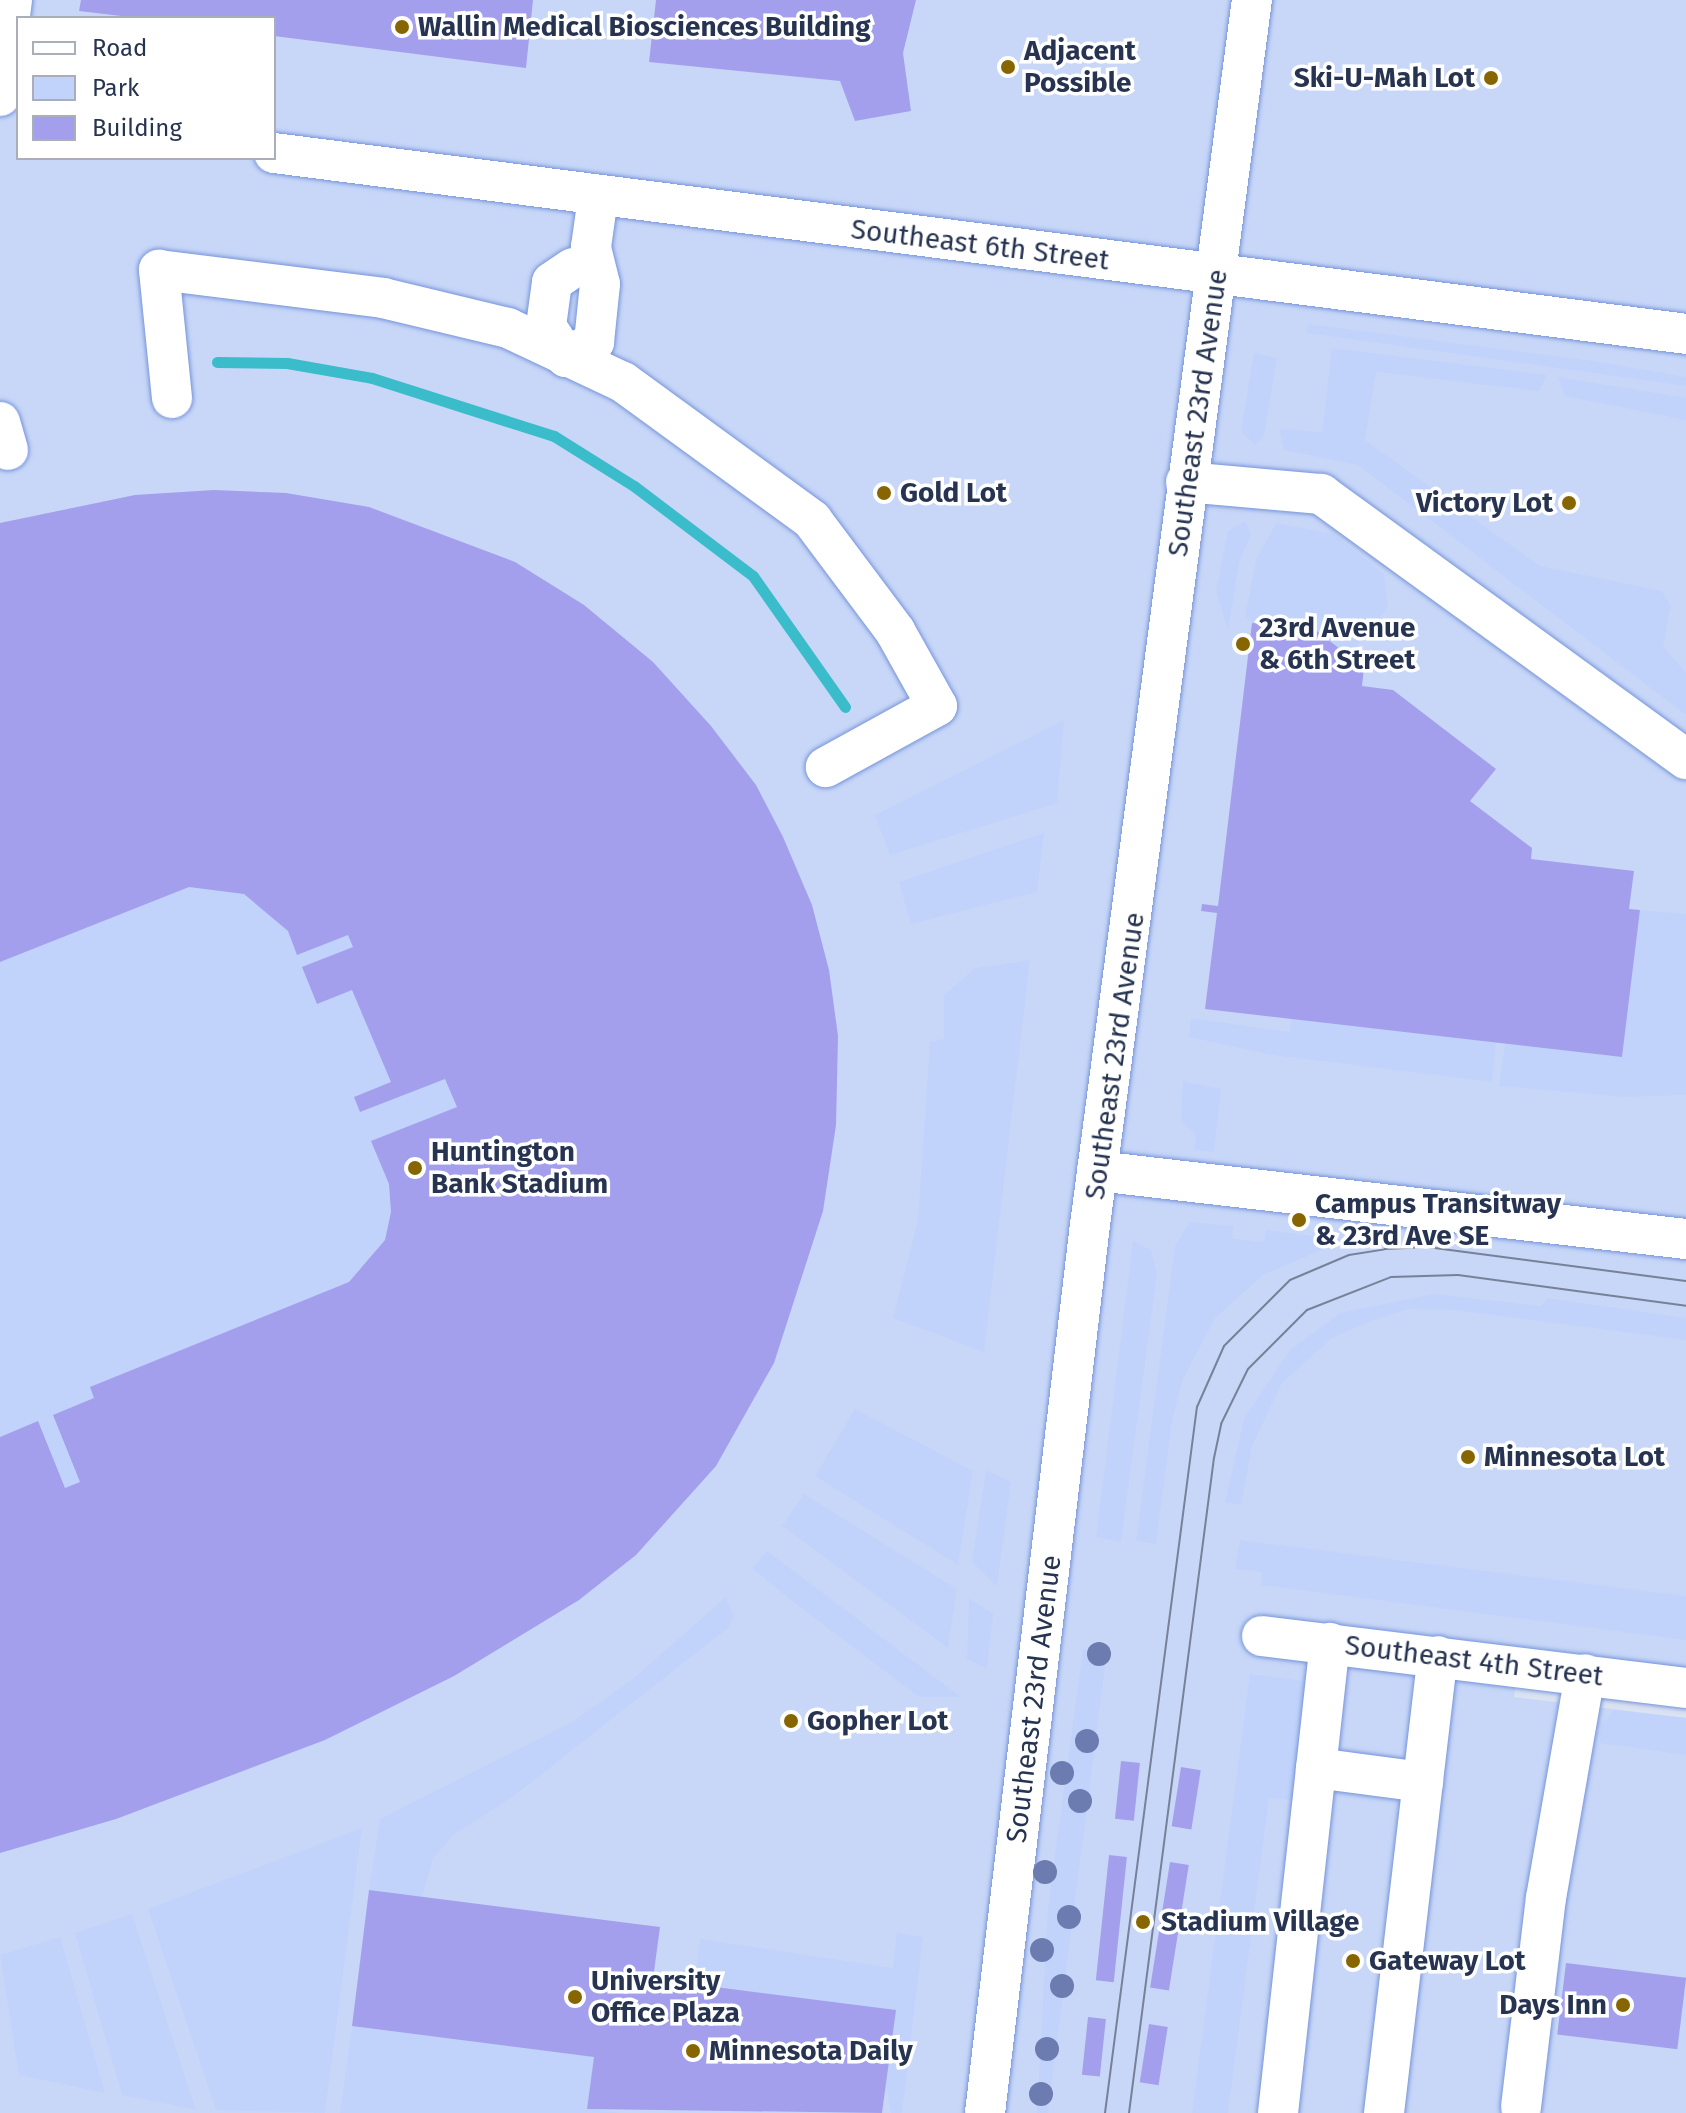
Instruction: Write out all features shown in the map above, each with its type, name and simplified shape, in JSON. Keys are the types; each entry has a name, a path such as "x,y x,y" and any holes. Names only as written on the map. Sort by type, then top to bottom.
{"street":[{"path":"0,96 12,0"},
{"name":"Southeast 23rd Avenue","path":"985,2113 1097,1171 1136,911 1186,482 1217,275 1252,0"},
{"name":"Southeast 6th Street","path":"276,153 598,197 1686,334"},
{"path":"566,357 594,342 600,284 582,258 598,197"},
{"path":"172,398 159,270 383,298 508,328 623,382 812,520 895,631 937,706 826,767"},
{"path":"1186,482 1332,501 1686,759"},
{"path":"1097,1171 1686,1239"},
{"name":"Southeast 4th Street","path":"1262,1636 1686,1688"},
{"path":"1278,2113 1330,1643"},
{"path":"1384,2113 1438,1656"},
{"path":"1521,2107 1546,1898 1585,1674"},
{"path":"1316,1768 1423,1782"}],"shaded area":[{"path":"0,0 1686,0 1686,1688 1518,1667 1514,1697 1686,1718 1686,2113 0,2113"}],"green space":[{"path":"1308,324 1593,361 1686,377 1686,386 1307,333"},
{"path":"1332,348 1547,375 1539,391 1376,372 1365,440 1540,566 1662,591 1671,606 1663,646 1686,673 1686,715 1358,465 1284,450 1279,429 1322,432"},
{"path":"1254,353 1277,358 1264,436 1255,445 1241,431"},
{"path":"1558,377 1686,398 1686,420 1565,396"},
{"name":"Huntington Bank Stadium","path":"214,490 286,493 369,507 515,562 584,605 653,662 711,726 756,785 783,837 812,905 829,970 838,1036 836,1125 823,1211 774,1363 716,1466 636,1555 579,1600 454,1676 325,1740 116,1819 0,1853 0,523 135,495"},
{"path":"1245,521 1251,534 1239,563 1228,631 1216,591 1228,531"},
{"path":"1276,523 1333,534 1384,574 1388,607 1349,657 1317,631 1252,623 1245,617 1256,560"},
{"path":"1064,720 1057,803 890,855 875,815"},
{"path":"1044,833 1037,892 911,924 899,882"},
{"path":"1640,910 1686,914 1686,1095 1625,1097 1499,1086 1505,1044 1622,1057"},
{"path":"1030,960 984,1352 893,1318 918,1220 930,1042 944,1039 944,995 975,968"},
{"path":"1191,1018 1290,1032 1291,1019 1496,1042 1492,1082 1272,1055 1189,1037"},
{"path":"1183,1081 1221,1089 1214,1152 1194,1150 1196,1135 1181,1121"},
{"path":"1190,1222 1234,1226 1232,1238 1264,1242 1266,1230 1345,1240 1263,1275 1215,1318 1183,1379 1172,1421 1156,1544 1136,1541 1175,1246"},
{"path":"1133,1241 1151,1250 1157,1274 1121,1542 1096,1537"},
{"path":"1434,1294 1541,1306 1547,1298 1686,1318 1686,1340 1454,1310 1408,1309 1371,1321 1332,1338 1282,1383 1252,1446 1241,1505 1225,1502 1244,1419 1289,1351 1340,1313"},
{"path":"855,1409 973,1471 958,1565 815,1476"},
{"path":"986,1470 1011,1482 997,1586 972,1562"},
{"path":"804,1494 957,1589 948,1648 782,1526"},
{"path":"1240,1540 1686,1596 1686,1640 1261,1585 1262,1572 1235,1569"},
{"path":"767,1551 961,1697 919,1697 752,1568"},
{"path":"726,1597 734,1616 728,1628 511,1798 453,1835 433,1859 422,1897 369,1890 380,1819 572,1722 634,1678"},
{"path":"969,1598 993,1614 987,1669 967,1659"},
{"path":"1083,1649 1107,1651 1048,2113 1037,2113 1048,1907"},
{"path":"1250,1674 1304,1681 1315,1689 1299,1801 1269,1798 1228,2113 1192,2113"},
{"path":"1614,1710 1686,1718 1686,1755 1600,1743 1601,1725"},
{"path":"362,1828 325,2113 216,2110 148,1909"},
{"path":"132,1914 196,2110 122,2095 75,1933"},
{"path":"897,1933 923,1937 902,2113 891,2113 886,2084 895,2010 694,1985 700,1939 893,1968"},
{"path":"60,1937 105,2093 19,2075 0,1955"},
{"path":"352,2026 594,2057 587,2108 621,2113 340,2113"}],"building":[{"name":"Wallin Medical Biosciences Building","path":"81,0 533,0 526,68 276,36 276,16 121,16 79,11"},
{"path":"656,0 916,0 903,53 911,111 855,121 840,81 649,62"},
{"name":"Huntington Bank Stadium","path":"214,490 286,493 369,507 515,562 584,605 653,662 711,726 756,785 783,837 812,905 829,970 838,1036 836,1125 823,1211 774,1363 716,1466 636,1555 579,1600 454,1676 325,1740 116,1819 0,1853 0,1437 38,1421 65,1488 80,1482 53,1415 94,1398 90,1387 349,1282 385,1240 391,1212 389,1184 371,1141 457,1107 445,1079 360,1112 354,1097 391,1082 352,990 317,1004 302,967 353,947 348,935 297,955 288,931 244,894 189,887 0,962 0,523 135,495"},
{"path":"1252,623 1317,631 1364,668 1362,686 1393,690 1496,769 1470,801 1532,848 1531,859 1634,871 1629,909 1640,910 1622,1057 1205,1009 1217,913 1201,911 1202,904 1218,906"},
{"path":"1121,1761 1140,1763 1134,1821 1115,1819"},
{"path":"1181,1767 1201,1770 1191,1829 1172,1826"},
{"path":"1109,1855 1127,1857 1114,1982 1096,1980"},
{"path":"1170,1862 1189,1865 1169,1990 1150,1987"},
{"name":"University Office Plaza","path":"369,1890 660,1927 653,1979 896,2010 882,2113 587,2109 594,2057 352,2026"},
{"name":"Days Inn","path":"1566,1963 1686,1978 1677,2049 1557,2034"},
{"path":"1088,2017 1106,2019 1100,2077 1082,2075"},
{"path":"1149,2024 1168,2027 1159,2085 1140,2082"}],"waterway":[{"path":"217,362 287,363 372,378 554,436 634,486 753,576 845,707"}],"tram line":[{"path":"1105,2113 1197,1407 1224,1346 1290,1280 1349,1255 1385,1249 1427,1247 1686,1281"},
{"path":"1129,2113 1214,1458 1221,1424 1248,1369 1307,1310 1391,1277 1458,1275 1686,1306"}],"place":[{"name":"Wallin Medical Biosciences Building","path":"402,27"},
{"name":"Adjacent Possible","path":"1008,67"},
{"name":"Ski-U-Mah Lot","path":"1491,78"},
{"name":"Gold Lot","path":"884,493"},
{"name":"Victory Lot","path":"1569,503"},
{"name":"23rd Avenue & 6th Street","path":"1243,644"},
{"name":"Huntington Bank Stadium","path":"415,1168"},
{"name":"Campus Transitway & 23rd Ave SE","path":"1299,1220"},
{"name":"Minnesota Lot","path":"1468,1457"},
{"name":"Gopher Lot","path":"791,1721"},
{"name":"Stadium Village","path":"1143,1922"},
{"name":"Gateway Lot","path":"1353,1961"},
{"name":"University Office Plaza","path":"575,1997"},
{"name":"Days Inn","path":"1623,2005"},
{"name":"Minnesota Daily","path":"693,2051"}]}
